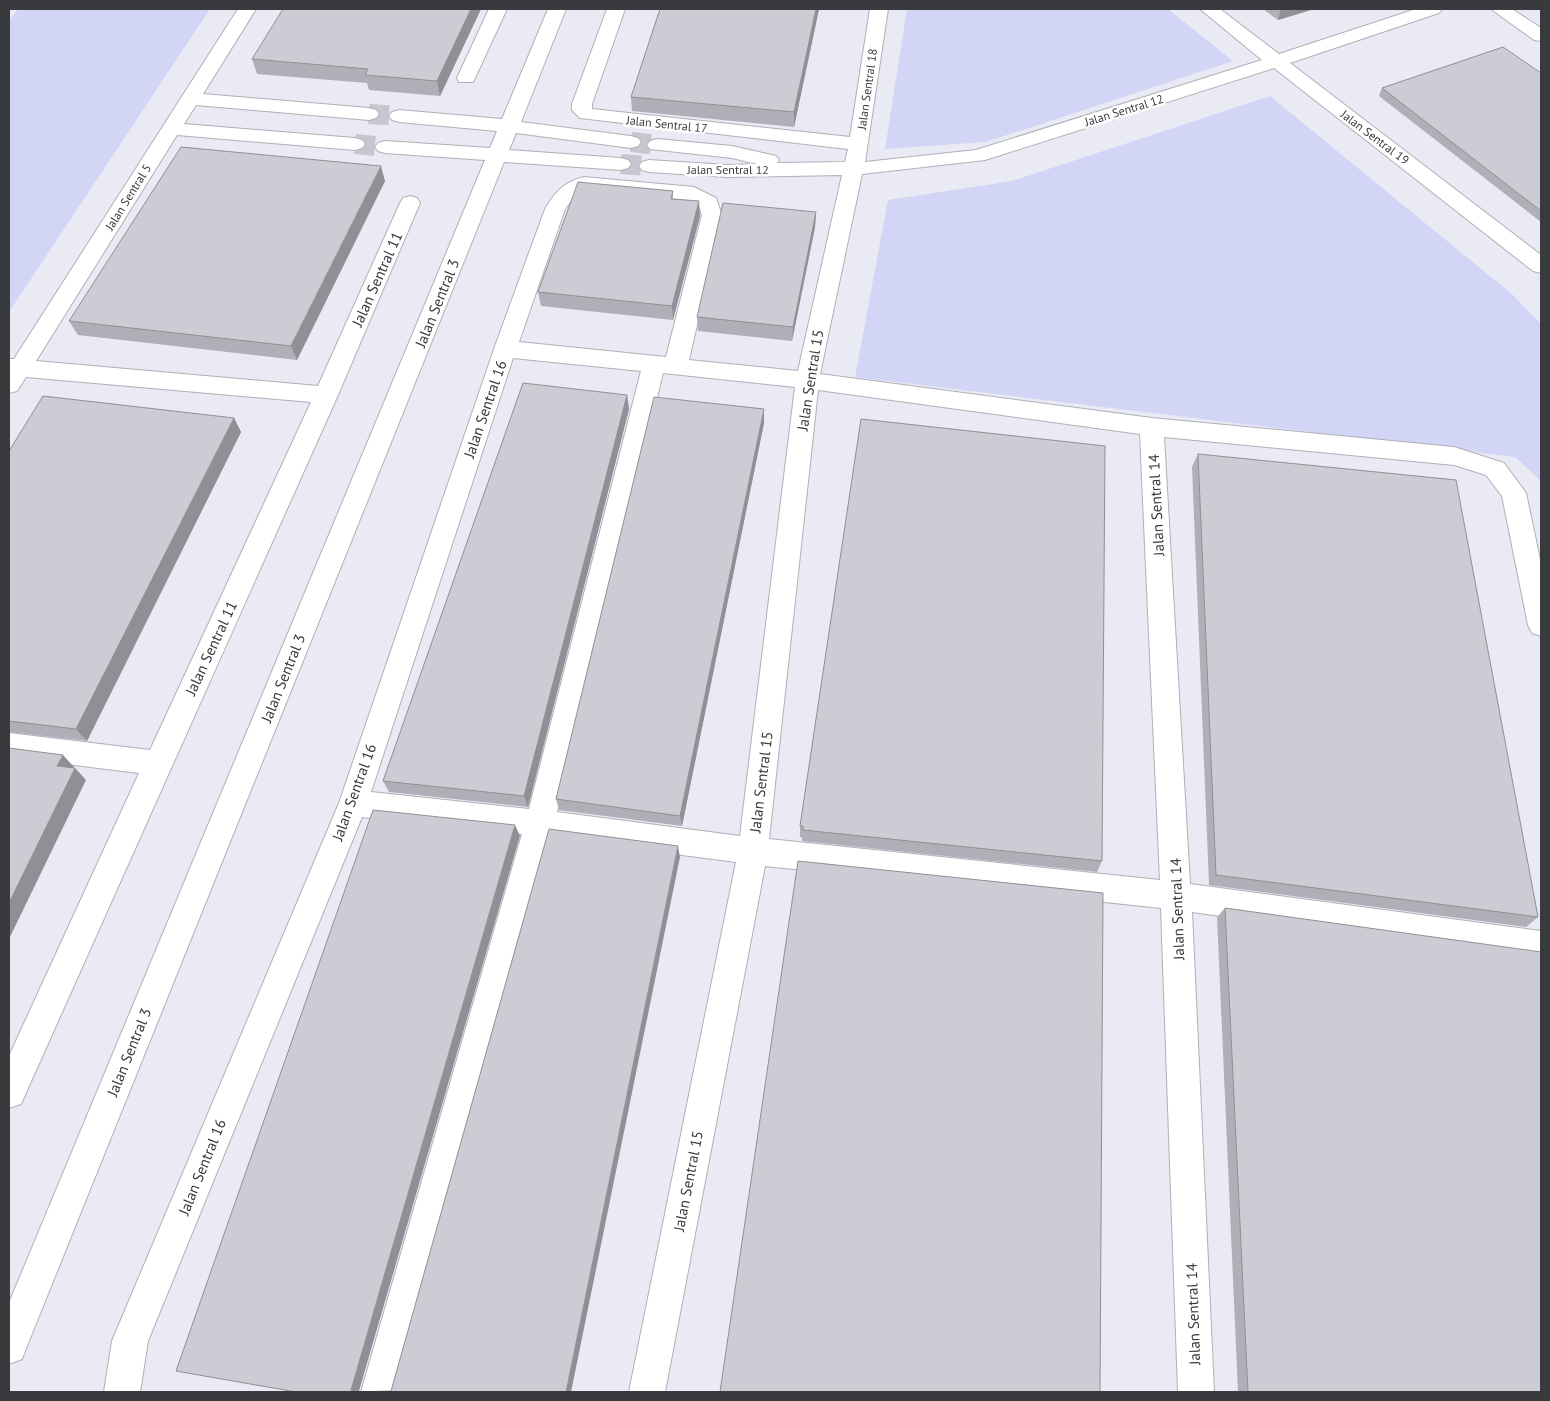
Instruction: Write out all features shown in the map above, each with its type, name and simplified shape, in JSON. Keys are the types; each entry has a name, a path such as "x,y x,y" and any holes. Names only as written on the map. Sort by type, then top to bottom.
{"street":[{"name":"Jalan Sentral 5","path":"13,373 247,9"},
{"path":"466,78 498,9"},
{"name":"Jalan Sentral 3","path":"9,1346 557,9"},
{"name":"Jalan Sentral 17","path":"616,9 582,104 582,110 587,114 856,157"},
{"name":"Jalan Sentral 18","path":"856,157 879,9"},
{"name":"Jalan Sentral 19","path":"1209,9 1538,258"},
{"name":"Jalan Sentral 12","path":"650,166 727,171 807,168 856,157 978,156 1277,62 1433,9"},
{"path":"1500,9 1541,36"},
{"path":"190,99 369,114"},
{"path":"399,116 509,126 631,142"},
{"path":"171,129 355,144"},
{"name":"Jalan Sentral 12","path":"657,145 732,152 807,168"},
{"path":"385,147 621,164"},
{"name":"Jalan Sentral 15","path":"647,1392 753,852 807,380 856,157"},
{"name":"Jalan Sentral 16","path":"122,1392 130,1341 353,803 505,349 554,209 563,194 572,187 584,183 686,193 694,194 709,203 712,214 665,364"},
{"name":"Jalan Sentral 11","path":"9,1092 326,395 410,203"},
{"path":"505,349 807,380 1152,427 1454,456 1495,469 1514,493 1541,625"},
{"path":"379,1392 540,824 665,364"},
{"path":"13,373 326,395"},
{"name":"Jalan Sentral 14","path":"1152,427 1176,896 1196,1392"},
{"path":"9,746 158,763"},
{"path":"353,803 540,824 753,852 1176,896 1541,946"}],"shaded area":[{"path":"18,9 210,9 9,312 9,21"},
{"path":"907,9 1168,9 1233,61 986,142 885,149"},
{"path":"1270,96 1513,295 1541,324 1541,481 1515,457 855,377 888,200 1012,181"}],"building":[{"path":"283,9 471,9 437,81 365,75 368,69 252,59"},
{"path":"660,9 816,9 794,112 631,97"},
{"path":"1503,47 1541,73 1541,211 1382,88"},
{"path":"181,147 381,166 291,346 69,321"},
{"path":"578,182 673,191 671,199 699,201 672,306 538,292"},
{"path":"723,203 816,212 793,327 697,317"},
{"path":"523,383 627,395 524,796 383,781"},
{"path":"43,396 234,418 76,729 9,721 9,451"},
{"path":"654,397 764,409 680,816 556,799"},
{"path":"861,419 1105,446 1102,861 803,830 803,826 800,826"},
{"path":"1198,454 1456,480 1538,917 1216,875"},
{"path":"9,748 63,755 57,766 75,768 9,903"},
{"path":"373,810 515,825 351,1390 352,1392 296,1392 176,1371"},
{"path":"549,829 678,846 566,1392 352,1392 391,1391"},
{"path":"798,861 1103,893 1100,1392 720,1392"},
{"path":"1225,908 1541,952 1541,1392 1248,1392"}],"tunnel":[{"path":"369,114 399,116"},
{"path":"631,142 657,145"},
{"path":"355,144 385,147"},
{"path":"621,164 649,166"}]}
